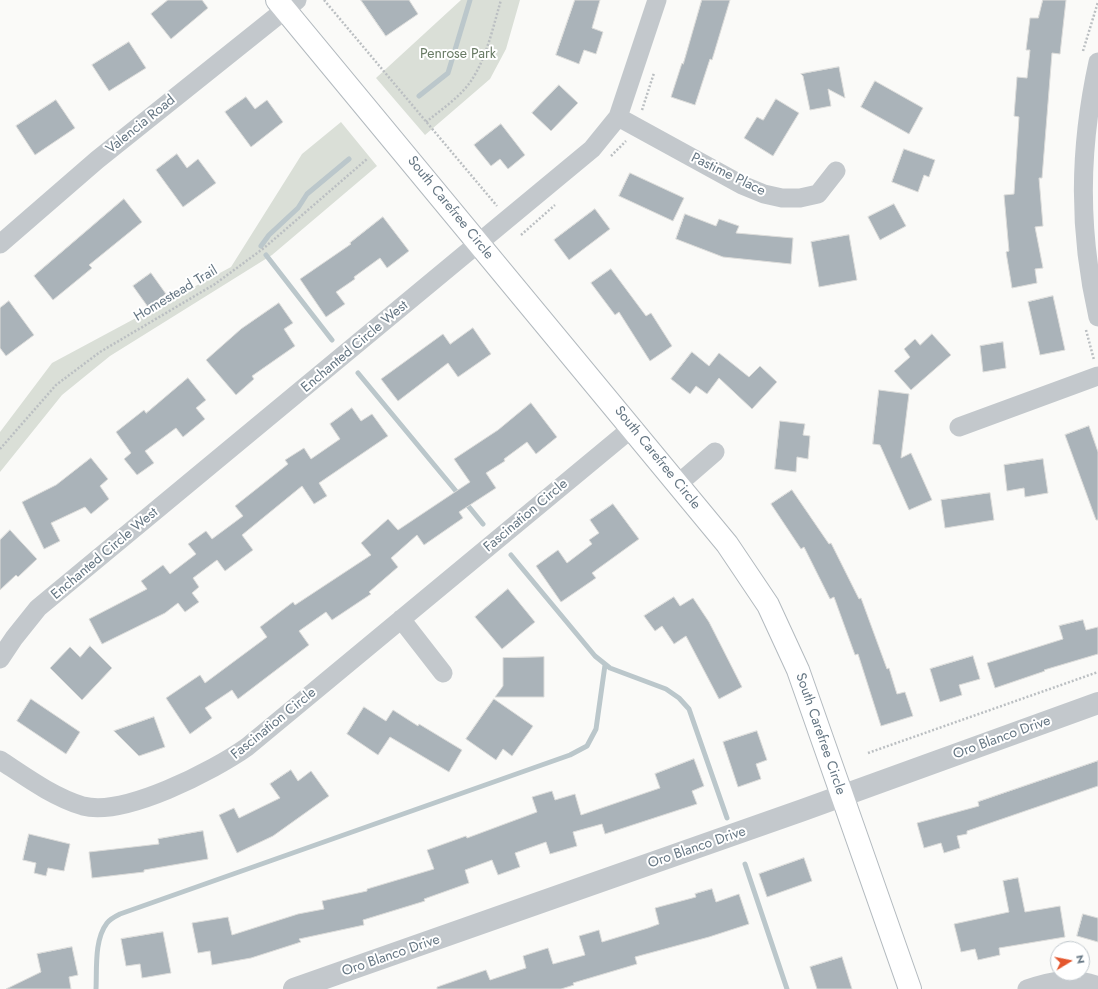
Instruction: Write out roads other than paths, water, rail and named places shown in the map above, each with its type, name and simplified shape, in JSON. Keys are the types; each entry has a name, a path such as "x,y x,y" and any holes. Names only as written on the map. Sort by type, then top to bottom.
{"main road":[{"name":"South Carefree Circle","path":"286,3 479,244 727,544 768,605 798,670 910,989"}],"street":[{"name":"Enchanted Circle West","path":"0,659 14,638 38,608 584,157 606,134 618,117 657,0"},
{"name":"Valencia Road","path":"0,244 97,160 286,3"},
{"path":"1098,62 1086,129 1083,166 1086,259 1098,317"},
{"name":"Pastime Place","path":"618,117 742,185 764,194 782,198 800,198 818,194 836,171"},
{"path":"959,427 1098,376"},
{"name":"Fascination Circle","path":"0,760 43,788 64,799 84,806 107,807 131,803 187,781 228,761 247,747 632,428"},
{"path":"678,484 715,452"},
{"path":"401,620 443,673"},
{"name":"Oro Blanco Drive","path":"294,989 842,796 1098,703"},
{"path":"1027,989 1046,983 1065,980 1086,981 1098,986"}],"waterway":[{"path":"419,96 448,73 470,0"},
{"path":"261,246 269,235 298,208 307,194 349,159"},
{"path":"266,255 332,340"},
{"path":"358,373 460,496"},
{"path":"465,502 483,524"},
{"path":"511,555 595,656 610,668 666,689 679,698 689,709 727,818"},
{"path":"96,989 97,955 100,938 107,923 120,914 570,755 587,746 596,729 605,665"},
{"path":"745,864 787,989"}],"park label":[{"name":"Penrose Park","path":"458,55"}]}
